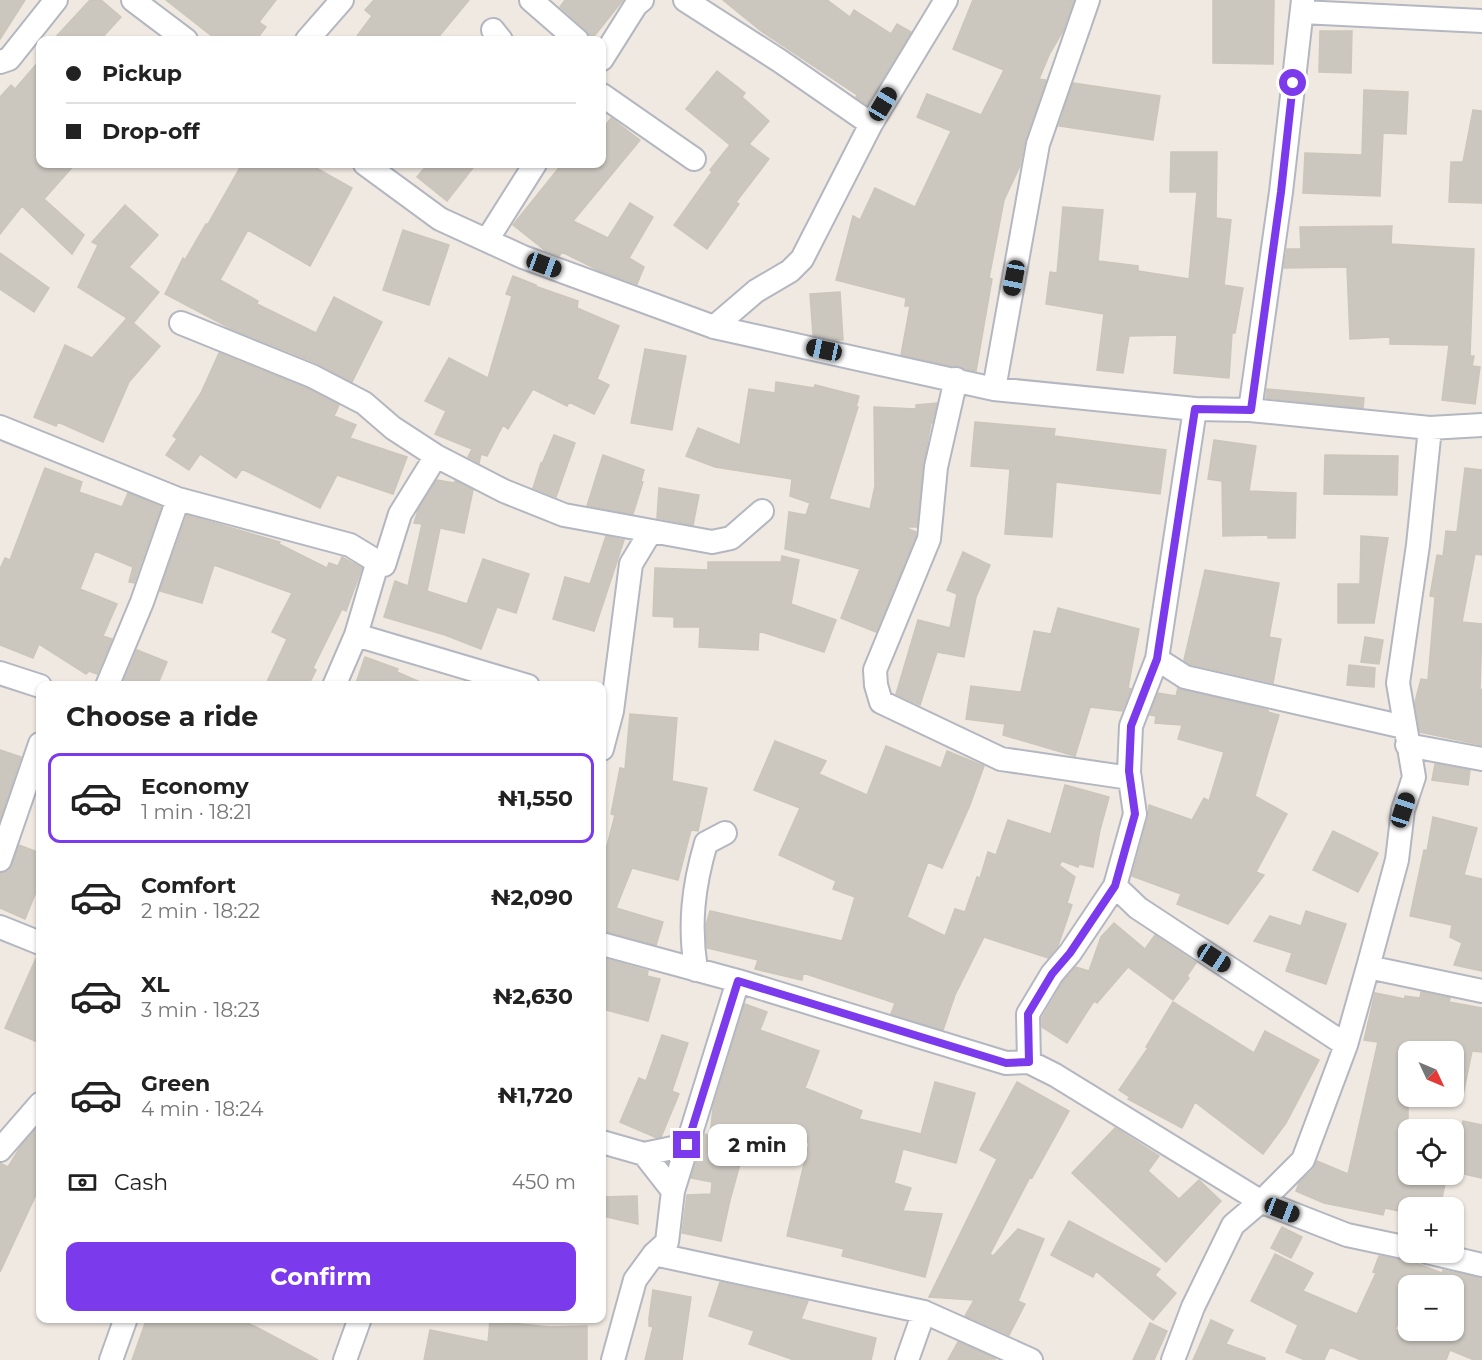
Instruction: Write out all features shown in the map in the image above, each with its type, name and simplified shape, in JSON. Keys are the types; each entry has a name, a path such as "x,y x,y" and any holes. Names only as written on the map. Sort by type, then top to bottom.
{"street":[{"path":"0,62 9,59 56,0"},
{"path":"134,0 181,36"},
{"path":"310,36 342,0"},
{"path":"531,0 535,6 573,36"},
{"path":"606,48 636,5 642,0"},
{"path":"685,0 780,61 871,124"},
{"path":"714,327 756,291 790,271 802,259 871,124 946,0"},
{"path":"994,388 1038,144 1088,0"},
{"path":"1251,410 1281,192 1303,6 1482,21"},
{"path":"606,99 694,159"},
{"path":"370,168 440,219 523,257 714,327 994,388 1195,409 1251,410 1430,428 1482,425"},
{"path":"487,240 532,168"},
{"path":"181,323 312,376 364,403 393,428 436,456 504,490 564,515 712,542 731,538 762,511"},
{"path":"956,379 936,467 929,539 875,670 881,702 1002,759 1130,778"},
{"path":"1029,1062 1028,1014 1052,974 1070,953 1115,886 1135,814 1130,778 1131,726 1157,659 1195,409"},
{"path":"0,427 178,499 350,545 377,564 384,565 400,514 436,456"},
{"path":"1173,1360 1193,1306 1233,1225 1303,1160 1346,1045 1368,967 1397,860 1403,810 1414,777 1398,683 1418,545 1430,428"},
{"path":"109,681 142,602 178,499"},
{"path":"607,709 631,564 651,531"},
{"path":"336,681 356,635 377,564"},
{"path":"356,635 511,681"},
{"path":"1157,659 1185,677 1406,736 1482,759"},
{"path":"0,673 36,685"},
{"path":"0,860 36,756"},
{"path":"696,970 692,941 696,877 706,843 725,833"},
{"path":"1115,886 1138,908 1346,1045"},
{"path":"0,927 36,942"},
{"path":"606,945 738,981 1006,1063 1029,1062 1055,1074 1260,1201 1347,1235 1398,1246"},
{"path":"1368,967 1482,991"},
{"path":"613,1360 635,1280 654,1254 667,1242 673,1191 738,981"},
{"path":"0,1150 36,1109"},
{"path":"606,1143 644,1154 687,1145"},
{"path":"644,1154 673,1191"},
{"path":"654,1254 924,1312 1031,1360"},
{"path":"1464,1261 1482,1265"},
{"path":"907,1360 924,1312"},
{"path":"111,1360 124,1323"},
{"path":"345,1360 358,1323"}],"building":[{"path":"0,0 25,0 0,39"},
{"path":"90,0 101,0 121,17 104,36 57,36"},
{"path":"166,0 276,0 259,22 266,27 259,36 212,36"},
{"path":"374,0 469,0 439,36 357,36 372,16 365,10"},
{"path":"565,0 623,0 594,36 589,36 586,30 560,7"},
{"path":"723,0 827,0 850,17 854,10 891,34 897,24 911,32 867,105 856,97 857,95 761,31"},
{"path":"973,0 1074,0 1063,31 1039,79 1046,80 1025,140 1020,166 1004,200 989,278 992,279 976,371 901,355 910,306 905,306 906,298 836,280 853,216 860,220 875,188 915,207 951,131 917,117 927,94 981,115 1004,70 953,49"},
{"path":"1213,0 1274,0 1273,64 1213,63"},
{"path":"1320,31 1352,31 1351,73 1319,72"},
{"path":"36,65 36,168 71,168 44,199 84,235 72,254 22,206 0,234 0,97 11,85 15,89"},
{"path":"717,71 745,93 742,97 769,121 749,144 769,159 736,202 739,204 707,249 674,225 712,172 710,170 730,145 686,109"},
{"path":"1073,83 1160,96 1153,140 1059,126"},
{"path":"1364,90 1408,92 1406,134 1383,133 1380,196 1303,193 1305,153 1362,155"},
{"path":"1473,110 1482,111 1482,203 1449,202 1451,162 1463,162"},
{"path":"611,118 640,140 573,221 608,238 630,203 653,217 629,258 644,267 637,284 600,271 562,252 559,256 546,251 513,225 559,168 606,168 606,125"},
{"path":"1171,152 1217,152 1216,218 1231,220 1224,285 1243,288 1235,333 1232,333 1229,378 1174,373 1177,335 1129,336 1123,373 1097,370 1104,314 1046,304 1050,272 1057,273 1063,207 1103,210 1098,261 1138,266 1138,271 1189,279 1197,192 1170,192"},
{"path":"240,168 316,168 352,188 310,266 248,230 220,280 258,301 257,304 316,333 334,297 382,322 352,382 317,363 230,328 165,294 183,258 185,260"},
{"path":"425,168 473,168 447,201 417,177"},
{"path":"125,205 158,235 129,267 159,292 134,322 130,320 160,346 129,382 103,442 58,422 56,426 34,417 65,345 92,358 127,318 78,287 98,245 92,242"},
{"path":"1392,226 1391,244 1474,249 1470,356 1474,356 1472,366 1480,367 1475,404 1442,400 1449,345 1390,344 1390,337 1350,339 1347,267 1284,268 1287,249 1301,249 1300,227"},
{"path":"403,230 449,245 429,305 383,290"},
{"path":"0,253 49,288 34,312 0,289"},
{"path":"513,276 578,301 577,308 619,326 597,379 609,385 594,414 569,402 567,406 533,389 508,429 503,425 487,456 481,454 479,463 468,457 472,449 435,434 446,411 425,401 449,358 488,378 512,296 506,294"},
{"path":"840,292 843,340 813,335 810,294"},
{"path":"645,349 686,356 672,430 631,423"},
{"path":"219,353 306,388 339,405 334,416 356,425 350,438 407,457 393,494 337,475 320,508 242,469 236,478 200,454 189,470 166,455 177,439 173,436 201,393"},
{"path":"776,382 814,388 815,385 859,396 856,407 858,407 829,499 870,509 875,486 874,407 916,409 916,405 937,403 923,466 917,527 904,527 916,532 916,536 876,632 841,618 860,569 785,549 789,512 806,515 810,503 790,496 792,479 715,467 686,456 698,428 740,445 749,389 775,393"},
{"path":"1267,389 1364,398 1363,408 1266,398"},
{"path":"975,422 1055,429 1054,436 1166,450 1160,494 1056,482 1052,537 1005,534 1010,469 971,466"},
{"path":"554,435 575,443 556,497 533,488"},
{"path":"1214,440 1256,446 1249,491 1296,493 1295,538 1268,538 1268,535 1223,536 1222,481 1208,479"},
{"path":"603,455 644,470 641,481 643,482 633,514 587,506"},
{"path":"1325,455 1398,456 1397,495 1324,494"},
{"path":"45,468 82,482 79,492 122,507 128,493 161,507 134,583 129,582 133,567 95,551 80,589 117,604 103,636 112,639 97,674 89,671 86,674 39,644 33,658 0,645 0,569 5,558 10,560"},
{"path":"1465,468 1482,470 1482,555 1475,554 1462,622 1482,624 1480,689 1482,690 1482,745 1420,732 1415,702 1421,679 1428,680 1435,597 1430,596 1437,555 1443,556 1446,531 1457,532"},
{"path":"437,480 454,483 455,481 473,490 464,533 440,528 427,591 467,604 483,559 529,574 516,613 497,607 481,649 445,635 384,617 395,581 408,586 422,524 414,523 418,510"},
{"path":"659,488 699,495 693,525 657,518"},
{"path":"187,515 280,542 279,544 327,568 329,563 338,566 342,557 362,568 346,611 342,609 313,668 316,670 310,681 267,681 287,639 272,632 292,593 214,565 202,603 160,591"},
{"path":"606,536 624,540 594,631 553,619 565,577 590,584"},
{"path":"1361,536 1388,538 1374,623 1338,623 1338,584 1360,584"},
{"path":"963,552 990,565 976,597 964,657 937,652 920,705 896,694 918,620 950,628 957,594 947,590"},
{"path":"782,556 799,560 791,604 836,620 824,652 759,631 758,650 699,647 700,627 674,627 674,617 653,616 655,568 708,570 708,562 781,562"},
{"path":"1205,570 1279,583 1269,637 1281,639 1273,683 1190,664 1184,660"},
{"path":"1058,608 1139,629 1128,688 1131,689 1122,711 1090,707 1075,756 1003,735 1005,724 966,719 971,686 1021,692 1034,631 1051,634"},
{"path":"1365,637 1383,640 1379,664 1361,662"},
{"path":"137,650 167,662 159,681 124,681"},
{"path":"365,657 398,669 397,672 418,681 357,681"},
{"path":"1349,665 1375,668 1374,687 1347,685"},
{"path":"1178,688 1268,710 1268,712 1279,715 1255,796 1287,814 1256,872 1264,875 1228,924 1177,904 1181,894 1132,876 1148,818 1149,805 1192,820 1204,798 1209,801 1224,752 1178,739 1182,725 1155,723 1156,716 1150,715 1158,693 1176,696"},
{"path":"630,714 677,718 672,781 707,788 698,831 691,830 678,880 632,868 616,908 663,922 656,945 606,932 606,850 615,815 611,814 620,768 625,769"},
{"path":"775,741 826,761 819,774 867,795 886,746 941,768 947,751 984,766 970,805 942,868 928,862 907,917 945,936 955,909 965,912 977,877 980,878 988,852 996,855 1008,820 1051,834 1065,785 1109,797 1093,867 1079,864 1078,867 1062,861 1059,865 1075,877 1067,903 1072,905 1058,946 1048,958 984,937 955,995 943,1030 891,1014 895,1003 803,973 802,980 755,969 758,960 707,948 706,925 710,911 842,941 855,897 833,889 836,881 779,855 800,808 754,790"},
{"path":"0,750 21,757 0,819"},
{"path":"1435,764 1470,770 1468,785 1432,780"},
{"path":"1433,817 1477,828 1464,875 1482,879 1482,971 1454,965 1462,943 1450,937 1452,925 1410,916 1424,850 1427,851"},
{"path":"1333,831 1378,853 1358,892 1313,870"},
{"path":"19,845 36,851 36,892 25,919 0,908 0,873 9,870"},
{"path":"1306,911 1346,924 1326,984 1286,971 1292,953 1254,941 1270,916 1301,926"},
{"path":"1114,923 1145,949 1155,935 1196,963 1187,976 1189,978 1173,1000 1128,967 1097,1003 1094,1001 1067,1043 1042,1027 1042,1018 1063,982 1076,967 1089,971 1101,937"},
{"path":"36,958 36,1041 5,1028"},
{"path":"606,959 648,971 647,976 660,979 648,1021 606,1010"},
{"path":"1421,992 1450,998 1449,1002 1482,1008 1482,1052 1472,1051 1464,1090 1464,1041 1398,1041 1398,1107 1408,1107 1408,1119 1398,1119 1398,1185 1445,1185 1442,1197 1398,1197 1398,1211 1385,1208 1383,1215 1324,1203 1296,1191 1299,1183 1313,1170 1317,1161 1348,1174 1378,1042 1364,1040 1375,993 1405,999 1405,996 1420,998"},
{"path":"1173,1002 1254,1053 1265,1031 1319,1060 1286,1123 1263,1154 1195,1102 1182,1128 1128,1099 1130,1097 1119,1090 1148,1048 1146,1047"},
{"path":"745,1004 767,1012 760,1030 819,1051 805,1088 862,1111 859,1119 921,1134 935,1082 975,1093 956,1163 903,1149 894,1183 911,1188 903,1211 942,1214 925,1277 842,1256 844,1249 787,1236 809,1143 750,1128 721,1241 682,1233 687,1195 711,1194 712,1182 691,1178 705,1134 710,1136 713,1108"},
{"path":"662,1035 688,1043 672,1091 679,1094 661,1137 657,1138 620,1122 639,1078 646,1081"},
{"path":"1017,1082 1069,1111 1032,1178 1030,1177 990,1254 993,1256 1018,1229 1044,1239 1018,1301 1025,1304 1009,1335 965,1316 974,1300 929,1297 997,1159 980,1150"},
{"path":"1464,1121 1482,1125 1482,1178 1464,1174"},
{"path":"1115,1128 1159,1156 1148,1171 1179,1199 1199,1180 1221,1201 1166,1262 1072,1173"},
{"path":"36,1129 36,1195 0,1272 0,1163 8,1167 21,1146"},
{"path":"637,1196 638,1224 606,1217 606,1197"},
{"path":"1069,1221 1160,1269 1155,1275 1176,1293 1153,1320 1096,1271 1093,1277 1051,1255"},
{"path":"1282,1227 1302,1237 1291,1258 1271,1248"},
{"path":"1275,1254 1313,1273 1303,1291 1357,1314 1376,1273 1373,1272 1379,1256 1398,1259 1398,1263 1416,1263 1442,1273 1443,1270 1482,1278 1482,1360 1474,1360 1450,1350 1446,1360 1361,1360 1330,1347 1324,1360 1305,1360 1286,1352 1298,1325 1251,1301"},
{"path":"720,1282 808,1301 801,1319 876,1338 871,1360 794,1360 749,1344 754,1331 709,1316"},
{"path":"653,1290 691,1297 682,1360 645,1360 653,1327 649,1326 649,1318"},
{"path":"1211,1320 1233,1330 1226,1344 1265,1358 1265,1360 1193,1360"},
{"path":"145,1323 247,1323 318,1360 132,1360"},
{"path":"490,1323 550,1327 587,1326 587,1360 424,1360 430,1330 488,1342"},
{"path":"1150,1323 1167,1331 1154,1360 1133,1360"},
{"path":"958,1342 996,1359 948,1360"}],"route":[{"path":"687,1145 738,981 1006,1063 1029,1062 1028,1014 1052,974 1070,953 1115,886 1135,814 1129,771 1131,726 1157,659 1195,409 1251,410 1281,192 1293,83"}]}
